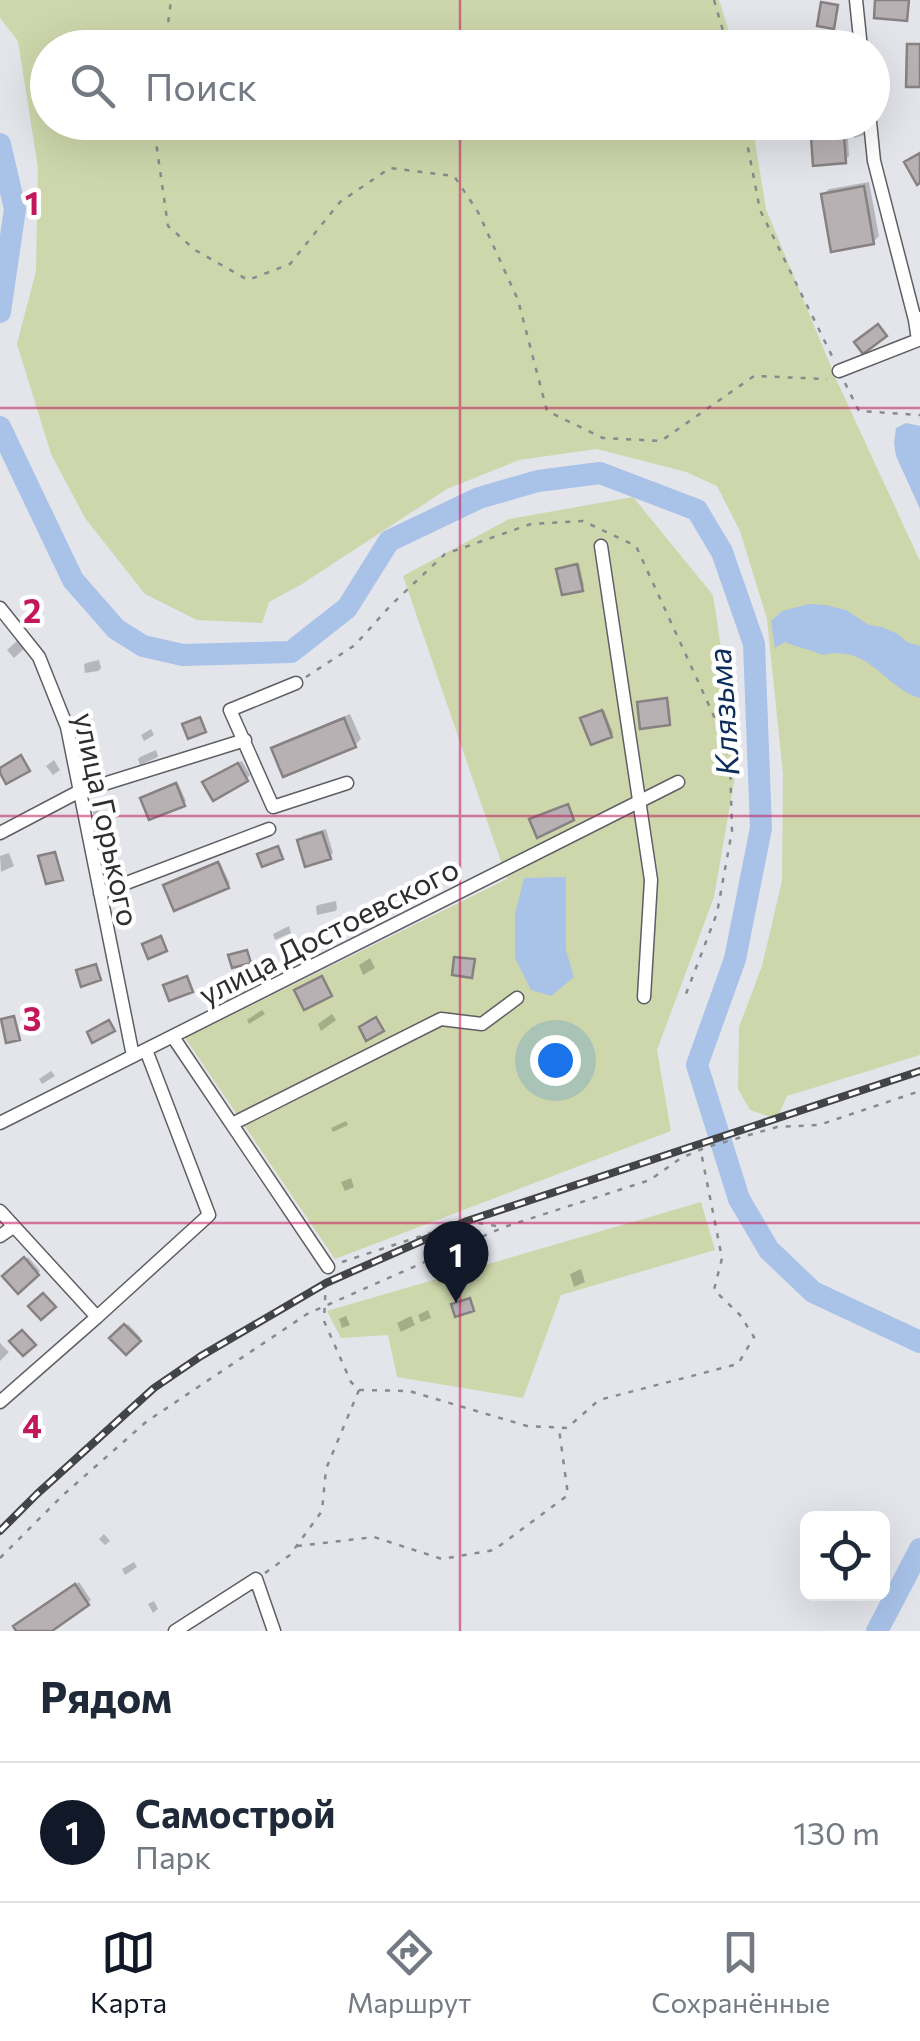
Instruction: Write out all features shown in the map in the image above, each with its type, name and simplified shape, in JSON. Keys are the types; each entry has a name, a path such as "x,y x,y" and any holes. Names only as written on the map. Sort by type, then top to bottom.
{"street":[{"path":"856,0 859,30"},
{"path":"839,371 919,343 917,319 872,140"},
{"path":"601,546 652,880 644,997"},
{"name":"улица Горького","path":"0,608 39,657 66,727 100,893 139,1053 210,1215 96,1316"},
{"path":"296,683 230,710 273,807 347,783"},
{"path":"0,833 78,792 245,740"},
{"name":"улица Достоевского","path":"0,1123 678,782"},
{"path":"100,893 269,828"},
{"path":"232,1124 440,1019 482,1024 517,998"},
{"path":"173,1036 328,1267"},
{"path":"0,1211 96,1316 0,1402"},
{"path":"0,1236 12,1226"},
{"path":"175,1631 256,1579 274,1631"}],"path":[{"path":"168,30 172,0"},
{"path":"714,0 723,30"},
{"path":"155,140 168,226 195,250 248,280 290,264 340,202 390,168 454,176 478,212 518,300 547,411 603,438 662,441 754,376 826,379"},
{"path":"746,140 760,210 859,412 920,415"},
{"path":"296,683 355,645 444,554 531,524 583,521 636,546 714,714 730,760 732,832 717,914 686,994"},
{"path":"0,1558 62,1496 146,1422 307,1314 504,1227 650,1180 681,1158 701,1150 777,1127 819,1125 920,1091"},
{"path":"504,1227 467,1221 328,1267 324,1321 351,1382 359,1390 408,1391 527,1426 567,1428 599,1400 738,1364 754,1337 740,1315 714,1290 722,1258 701,1150"},
{"path":"256,1579 290,1554 322,1511 326,1469 359,1390"},
{"path":"296,1546 374,1537 442,1559 494,1550 568,1495 559,1427"}],"green space":[{"path":"0,0 719,0 729,30 30,30 30,117 18,41 0,18"},
{"path":"34,140 755,140 766,209 836,379 920,561 920,1055 787,1096 777,1119 750,1110 738,1089 739,1027 762,966 782,881 783,774 767,619 740,531 717,486 686,472 597,449 519,460 447,489 269,602 262,623 197,620 145,594 85,518 51,454 17,344 36,271 38,168"},
{"path":"633,497 713,595 738,759 714,897 657,1050 671,1131 335,1259 185,1038 507,879 403,576 509,519"},
{"path":"701,1202 715,1250 561,1295 523,1398 397,1377 388,1335 341,1338 327,1311"}],"water":[{"path":"906,423 920,426 920,509 896,456 896,428"},
{"path":"809,604 846,610 869,625 882,627 920,646 920,698 852,655 822,655 785,642 775,648 771,621 782,611"},
{"path":"566,877 566,950 574,977 551,996 531,990 515,958 515,914 524,878"}],"building":[{"path":"875,0 909,0 907,21 874,18"},
{"path":"821,2 838,5 834,29 817,26"},
{"path":"907,44 920,44 920,87 906,87"},
{"path":"811,140 844,140 846,163 813,166"},
{"path":"920,153 920,183 917,185 904,162"},
{"path":"864,186 874,244 831,252 821,194"},
{"path":"878,324 887,336 863,354 854,342"},
{"path":"577,564 583,591 562,595 556,569"},
{"path":"667,698 670,725 640,729 637,702"},
{"path":"602,710 612,737 591,745 580,718"},
{"path":"200,717 206,732 188,739 182,724"},
{"path":"344,718 356,747 283,777 271,748"},
{"path":"21,755 30,771 6,784 0,768"},
{"path":"238,763 248,781 213,801 202,782"},
{"path":"176,783 185,806 149,820 140,798"},
{"path":"568,804 574,820 537,838 529,819"},
{"path":"322,832 331,859 305,867 297,840"},
{"path":"278,846 283,859 262,867 257,854"},
{"path":"55,852 63,880 46,884 38,856"},
{"path":"218,862 229,888 174,911 163,885"},
{"path":"161,936 167,951 148,959 142,944"},
{"path":"247,950 251,963 232,968 228,955"},
{"path":"454,957 475,959 472,978 452,975"},
{"path":"96,964 101,980 81,987 76,970"},
{"path":"187,976 193,992 169,1001 163,985"},
{"path":"322,976 332,996 304,1010 294,990"},
{"path":"14,1016 20,1040 6,1043 1,1019"},
{"path":"376,1017 384,1031 366,1041 359,1027"},
{"path":"109,1020 115,1031 92,1043 87,1032"},
{"path":"24,1257 39,1275 18,1294 2,1276"},
{"path":"43,1293 56,1307 41,1320 28,1306"},
{"path":"470,1298 474,1311 455,1317 451,1304"},
{"path":"124,1324 141,1341 126,1355 109,1338"},
{"path":"22,1330 36,1345 23,1356 9,1341"},
{"path":"75,1584 89,1605 52,1631 16,1631 13,1626"}],"waterway":[{"name":"Клязьма","path":"0,144 15,209 0,312"},
{"name":"Клязьма","path":"0,427 73,580 116,629 143,646 183,655 291,652 347,608 389,541 479,498 538,481 600,473 697,510 722,552 754,644 761,828 735,959 697,1065 739,1199 769,1250 813,1292 920,1342"},
{"name":"Клязьма","path":"877,1631 920,1549"}],"railway":[{"path":"0,1531 154,1388 326,1283 467,1221 920,1071"}],"place":[{"name":"Самострой","path":"456,1303"}]}
